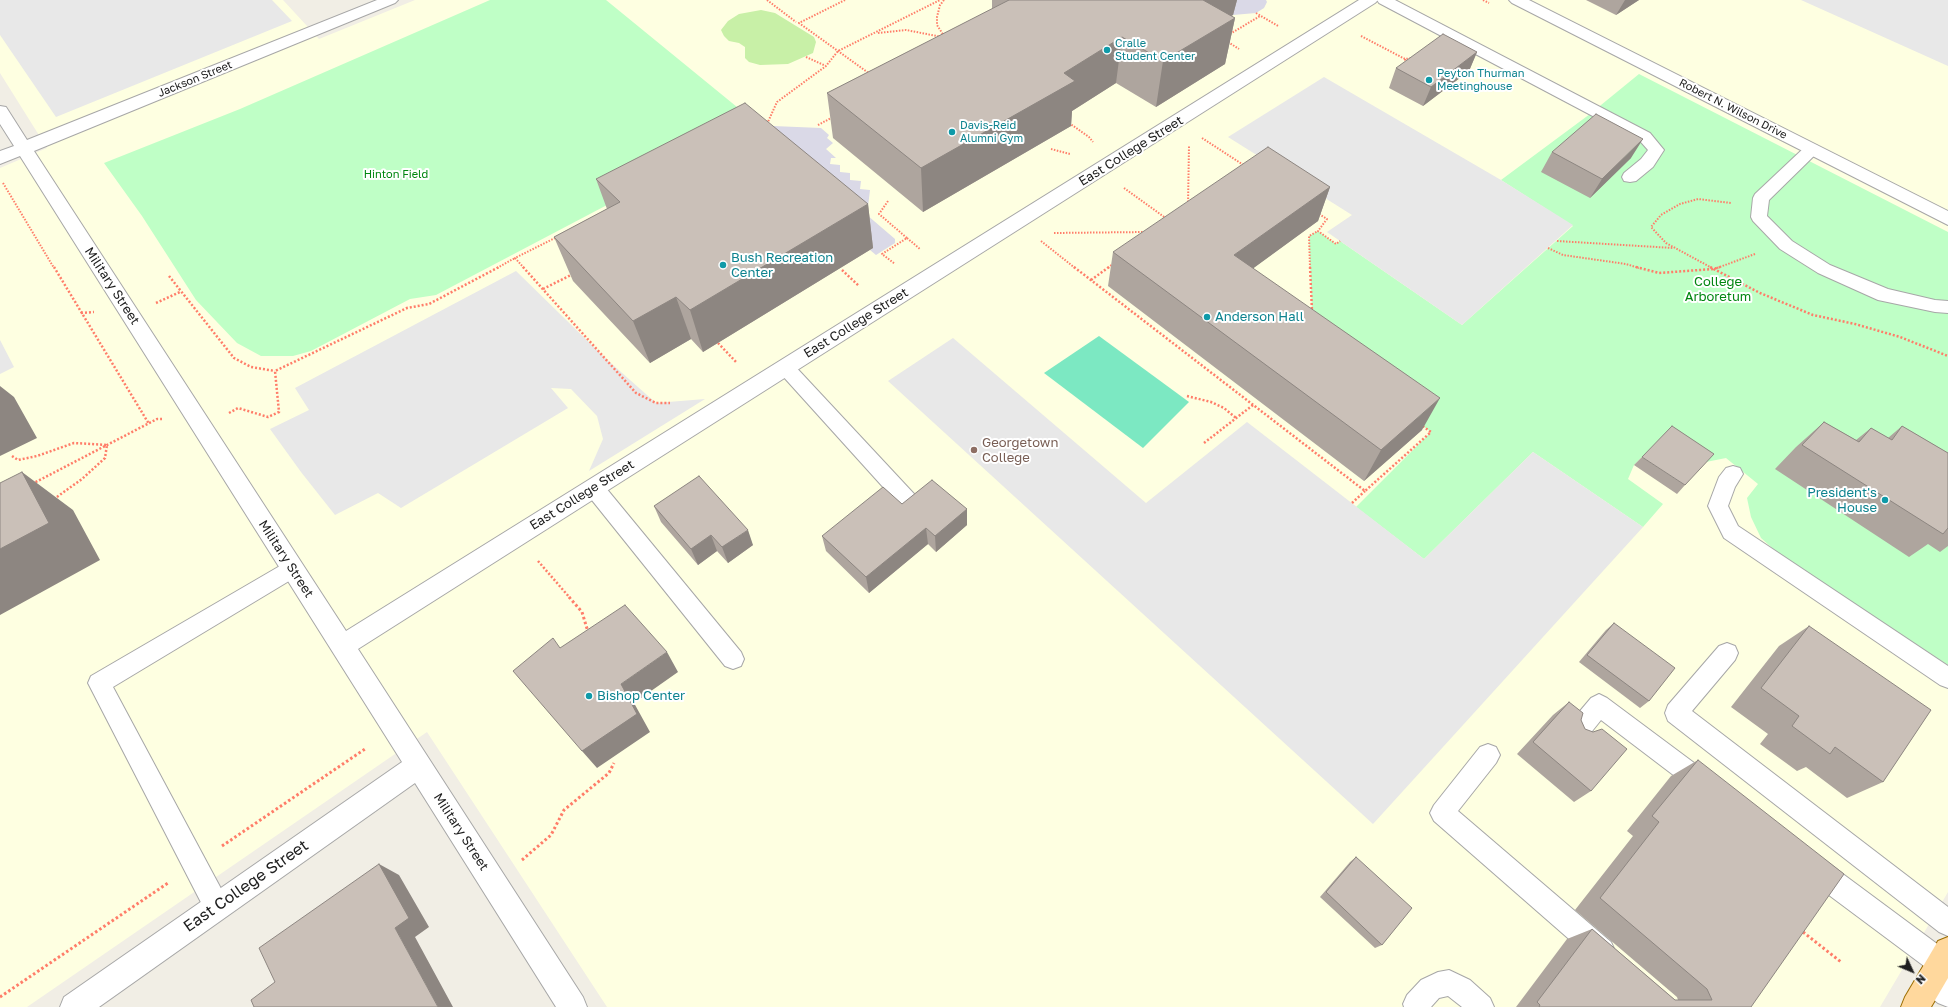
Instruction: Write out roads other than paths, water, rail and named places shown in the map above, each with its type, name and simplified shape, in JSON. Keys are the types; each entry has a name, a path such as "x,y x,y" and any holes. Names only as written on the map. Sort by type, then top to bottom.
{"main road":[{"path":"1915,1007 1942,972"}],"street":[{"name":"Jackson Street","path":"0,158 390,0"},
{"name":"East College Street","path":"342,646 1370,0"},
{"name":"Robert N. Wilson Drive","path":"1517,0 1948,219"},
{"name":"Military Street","path":"0,111 573,1007"},
{"name":"East College Street","path":"74,1007 418,766"}],"lane":[{"path":"1384,0 1645,137 1656,150 1647,163 1630,177"},
{"path":"1812,150 1761,198 1759,217 1786,245 1824,269 1884,295 1935,306 1948,307"},
{"path":"786,368 909,502"},
{"path":"1733,474 1726,483 1718,506 1731,532 1948,678"},
{"path":"594,488 733,659"},
{"path":"217,907 99,683 292,569"},
{"path":"1727,653 1676,714 1948,923"},
{"path":"1578,732 1599,705 1720,796"},
{"path":"1488,755 1442,813 1620,966"},
{"path":"1796,854 1942,972"},
{"path":"1416,1004 1430,989 1438,985 1449,983 1461,989 1481,1007"}],"place":[{"name":"Cralle Student Center","path":"1107,50"},
{"name":"Peyton Thurman Meetinghouse","path":"1429,80"},
{"name":"Davis-Reid Alumni Gym","path":"952,132"},
{"name":"Bush Recreation Center","path":"723,265"},
{"name":"Anderson Hall","path":"1207,317"},
{"name":"Georgetown College","path":"974,450"},
{"name":"President's House","path":"1885,500"},
{"name":"Bishop Center","path":"589,696"}],"park label":[{"name":"Hinton Field","path":"396,175"},
{"name":"College Arboretum","path":"1718,290"}]}
